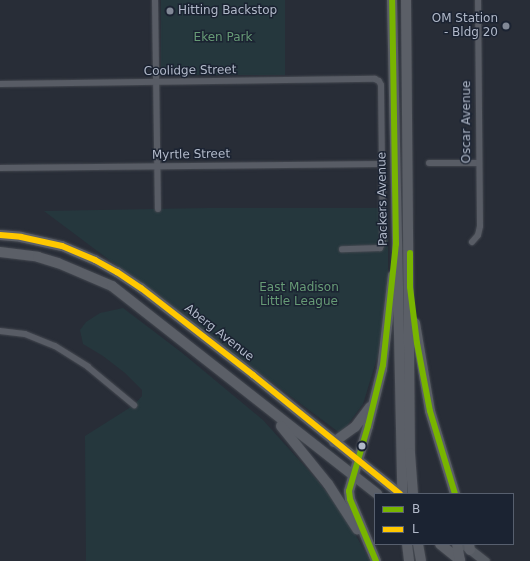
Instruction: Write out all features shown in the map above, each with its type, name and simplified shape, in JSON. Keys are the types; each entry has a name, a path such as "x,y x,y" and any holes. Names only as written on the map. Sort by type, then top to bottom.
{"main road":[{"name":"Packers Avenue","path":"392,0 401,493"},
{"path":"406,0 410,287 409,344 412,491"},
{"name":"Aberg Avenue","path":"0,234 21,236 62,246 96,260 117,272 141,288 400,493"},
{"path":"375,561 350,499 349,489 354,476 384,362 396,244"},
{"path":"0,252 38,257 58,263 112,286 270,412 376,493"},
{"path":"410,287 417,343 430,411 455,493"},
{"path":"334,442 347,434 359,423 368,411 375,396"},
{"path":"270,412 328,484 352,521 375,561"},
{"path":"407,545 409,561"},
{"path":"418,545 421,561"},
{"path":"441,545 461,561"},
{"path":"457,545 461,561"}],"street":[{"path":"155,0 158,209"},
{"name":"Oscar Avenue","path":"472,242 478,235 480,226 478,163 478,0"},
{"name":"Coolidge Street","path":"0,84 375,79 379,81 381,85 382,164"},
{"path":"428,163 478,163"},
{"path":"342,249 381,247 383,237 382,164"},
{"name":"Myrtle Street","path":"0,168 382,164"},
{"path":"0,331 25,334 55,346 88,367 134,405"},
{"path":"468,546 485,561"}],"green space":[{"name":"Eken Park","path":"161,0 285,0 285,75 161,75"},
{"name":"East Madison Little League","path":"207,208 388,208 388,276 378,355 363,404 341,434 44,211"},
{"path":"123,308 181,352 263,420 318,481 344,514 370,561 86,561 85,436 134,405 142,396 142,390 125,373 103,356 83,344 80,330 86,322 100,313"}],"transit line":[{"name":"B","path":"376,561 350,499 349,491 368,426 383,365 396,244 392,0"},
{"name":"L","path":"0,235 21,237 62,246 95,260 117,272 141,288 253,375 399,493"},
{"name":"B","path":"410,253 410,287 417,343 430,411 455,493"}],"place":[{"name":"Hitting Backstop","path":"170,11"},
{"name":"OM Station - Bldg 20","path":"506,26"}]}
